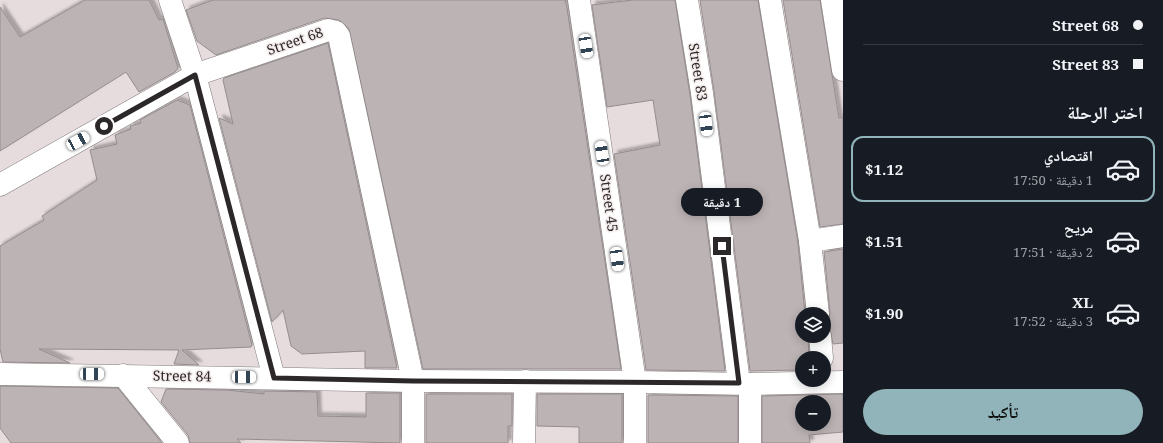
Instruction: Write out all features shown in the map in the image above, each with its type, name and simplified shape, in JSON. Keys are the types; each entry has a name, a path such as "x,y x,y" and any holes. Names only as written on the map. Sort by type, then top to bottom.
{"street":[{"path":"171,0 195,75 274,378"},
{"name":"Street 45","path":"579,0 635,382 635,443"},
{"name":"Street 83","path":"687,0 745,384 750,443"},
{"path":"770,0 810,241 817,307"},
{"path":"832,0 842,64"},
{"name":"Street 68","path":"0,185 195,75 328,30 332,30 338,34 413,381"},
{"path":"810,241 843,236"},
{"name":"Street 84","path":"0,374 413,381 745,384 795,381"},
{"path":"123,375 178,443"},
{"path":"413,381 413,443"},
{"path":"524,443 525,381"}],"building":[{"path":"85,0 149,0 159,20 163,19 178,68 175,72 139,92 126,72 0,151 0,7 20,37"},
{"path":"213,0 565,0 621,369 423,369 349,29 339,20 324,18 216,55 197,41 186,10"},
{"path":"633,0 675,0 690,95 725,371 646,370 614,154 660,145 653,100 607,107 592,5"},
{"path":"700,0 758,0 798,243 804,307 795,307 795,343 808,343 809,351 795,351 795,370 750,371 714,91"},
{"path":"783,0 820,0 839,118 843,117 843,224 820,227"},
{"path":"328,43 397,368 365,368 365,351 302,354 291,346 283,310 272,322 219,118 233,124 223,80 224,78"},
{"path":"177,100 190,105 252,345 251,347 182,350 199,365 174,364 179,350 39,349 70,363 3,362 0,349 0,246 44,220 42,216 97,180 90,150 117,144 115,135 131,129 130,126 141,123 140,120"},
{"path":"843,249 843,343 833,344 831,334 831,307 829,307 824,252"},
{"path":"0,386 118,388 162,443 11,443 0,428"},
{"path":"166,389 227,390 264,394 264,391 317,392 318,416 366,417 366,393 400,393 400,443 237,439 241,443 190,443 188,435 161,402"},
{"path":"426,394 512,394 512,426 508,426 508,443 426,443"},
{"path":"537,394 622,394 622,443 579,443 579,427 537,426"},
{"path":"843,394 843,432 809,435 810,443 762,443 762,396 795,395 795,431 831,431 831,395 802,395"},
{"path":"648,395 738,396 738,443 648,443"}],"route":[{"path":"104,126 195,75 274,378 413,381 739,383 722,246"}]}
